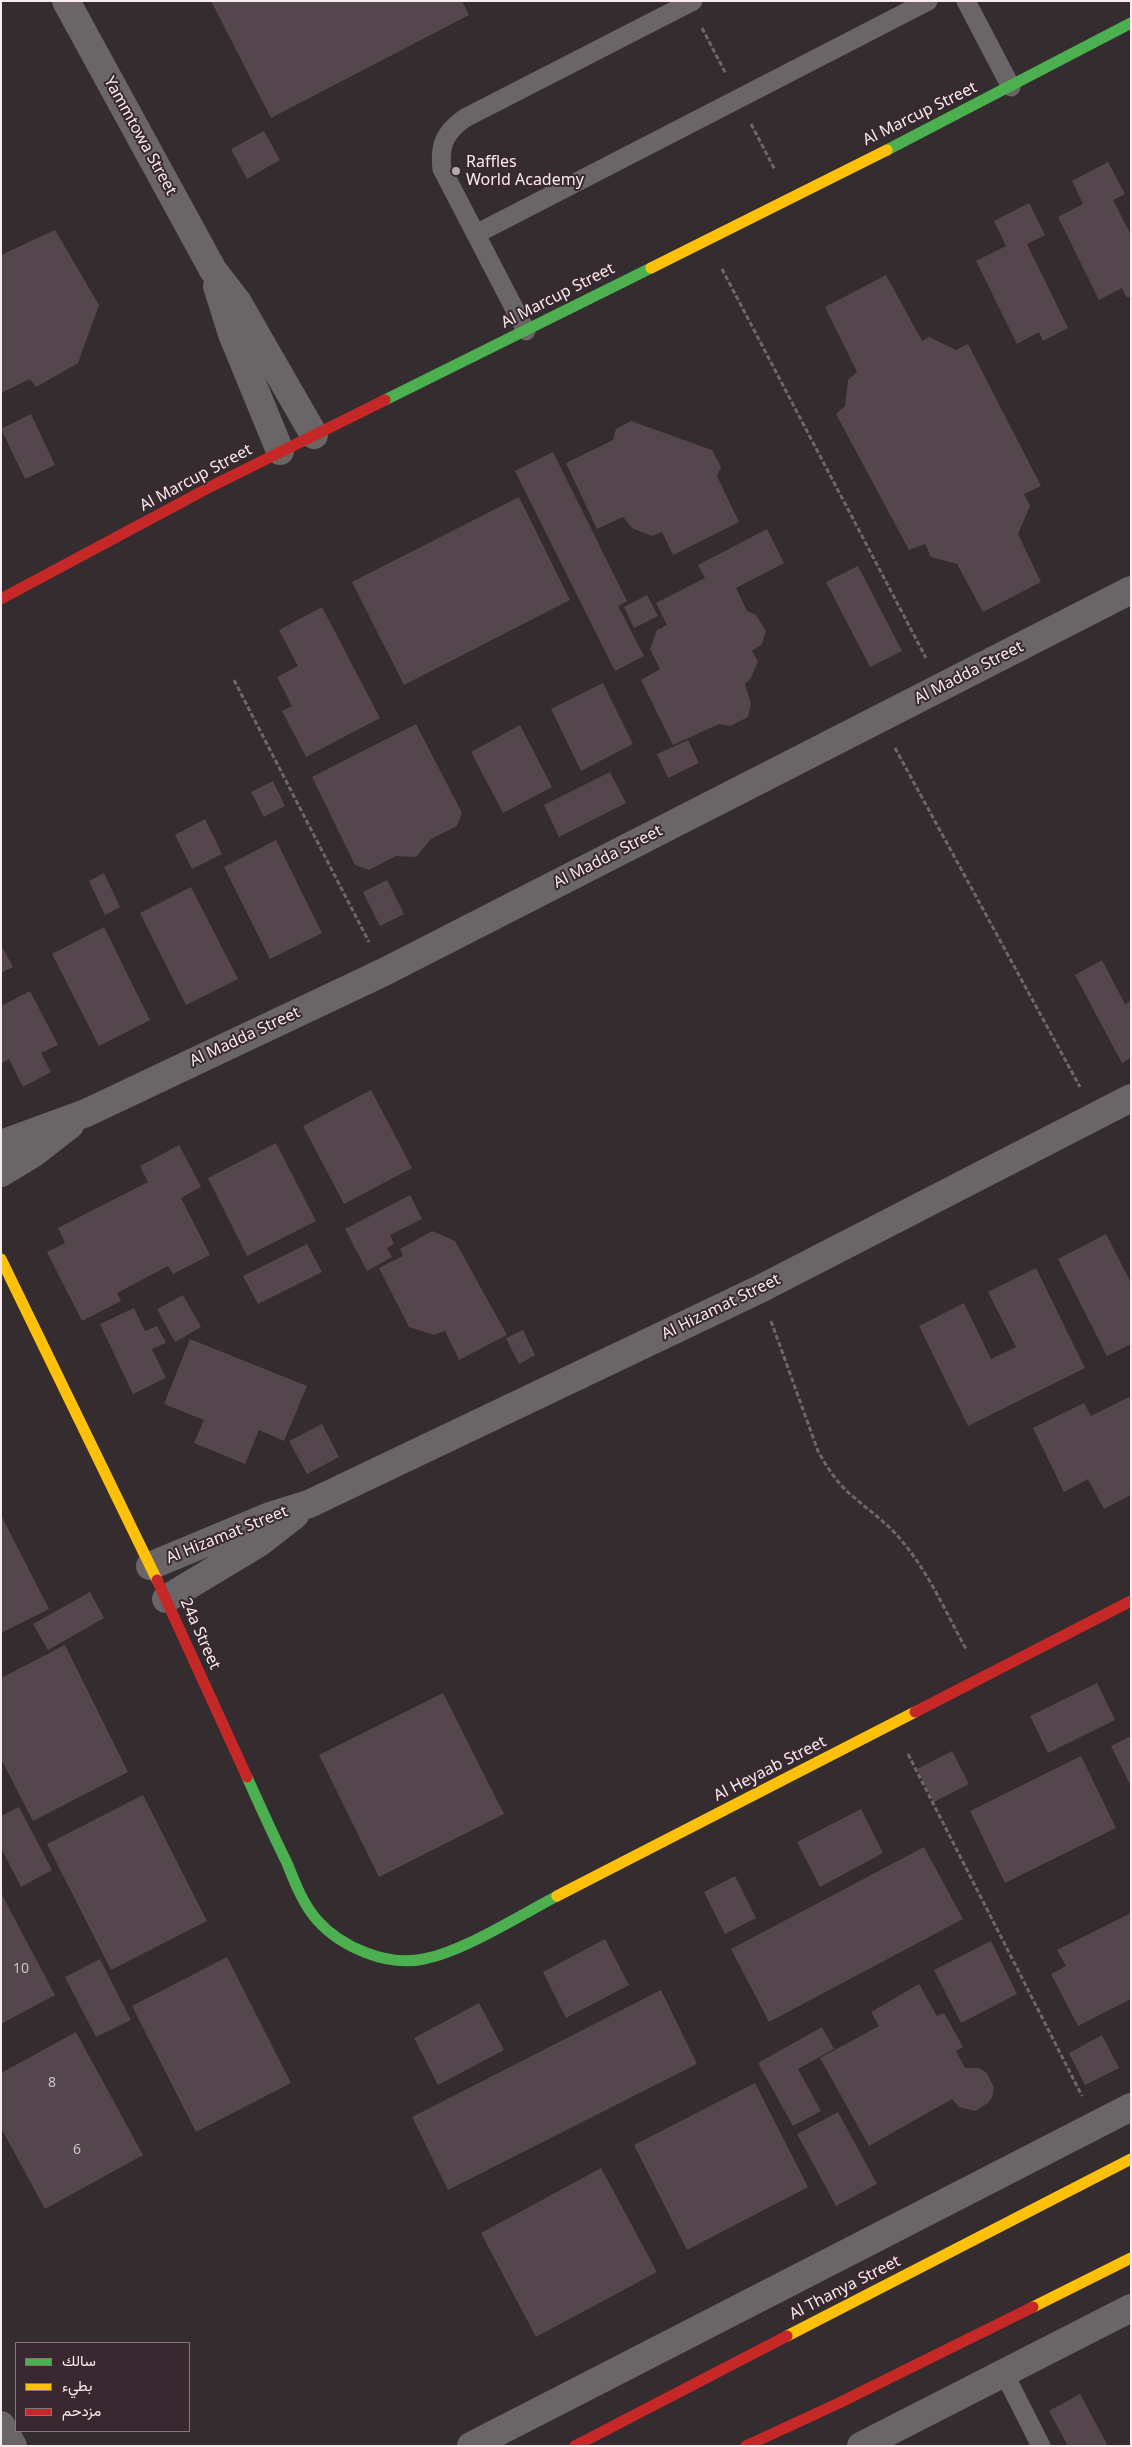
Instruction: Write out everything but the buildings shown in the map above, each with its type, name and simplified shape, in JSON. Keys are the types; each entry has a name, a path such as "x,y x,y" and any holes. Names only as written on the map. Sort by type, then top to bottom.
{"street":[{"name":"Yammtowa Street","path":"66,1 213,270 238,301 314,435"},
{"name":"Al Marcup Street","path":"1,600 280,451 707,240 1011,87 1131,23"},
{"name":"Yammtowa Street","path":"213,270 232,334 280,451"},
{"name":"Al Madda Street","path":"1,1144 81,1115 384,972 1131,590"},
{"name":"Al Hizamat Street","path":"150,1566 262,1519 305,1505 760,1288 1131,1098"},
{"name":"Al Madda Street","path":"1,1173 34,1153 81,1115"},
{"name":"24a Street","path":"1,1259 166,1599 301,1895 317,1920 339,1938 364,1952 391,1959 421,1960"},
{"name":"Al Hizamat Street","path":"166,1599 259,1543 291,1519 305,1505"},
{"name":"Al Heyaab Street","path":"421,1960 451,1951 1131,1601"},
{"path":"471,2446 1131,2107"},
{"name":"Al Thanya Street","path":"575,2446 1131,2159"},
{"path":"746,2446 839,2403 1131,2258"},
{"path":"861,2446 1131,2308"},
{"path":"1,2425 13,2446"}],"lane":[{"path":"526,331 442,169 440,154 443,139 452,127 465,118 693,1"},
{"path":"476,234 928,1"},
{"path":"966,1 1011,87"},
{"path":"1004,2373 1042,2446"}],"path":[{"path":"707,240 941,687"},
{"path":"234,680 384,972"},
{"path":"879,718 1096,1116"},
{"path":"760,1288 818,1451 828,1469 845,1489 893,1531 924,1570 981,1679"},
{"path":"893,1724 1096,2126"}],"traffic: fast":[{"path":"887,150 1131,23"},
{"path":"385,400 651,268"},
{"path":"247,1777 308,1907 327,1930 339,1939 366,1953 395,1960 410,1961 440,1955 474,1941 557,1896"}],"traffic: slow":[{"path":"651,268 887,150"},
{"path":"1,1259 157,1580"},
{"path":"557,1896 915,1712"},
{"path":"787,2336 1131,2159"},
{"path":"1033,2307 1131,2258"}],"traffic: jam":[{"path":"1,599 212,486 385,400"},
{"path":"157,1580 247,1777"},
{"path":"915,1712 1131,1601"},
{"path":"746,2446 839,2403 1033,2307"},
{"path":"575,2446 787,2336"}],"place":[{"name":"Raffles World Academy","path":"456,171"}]}
